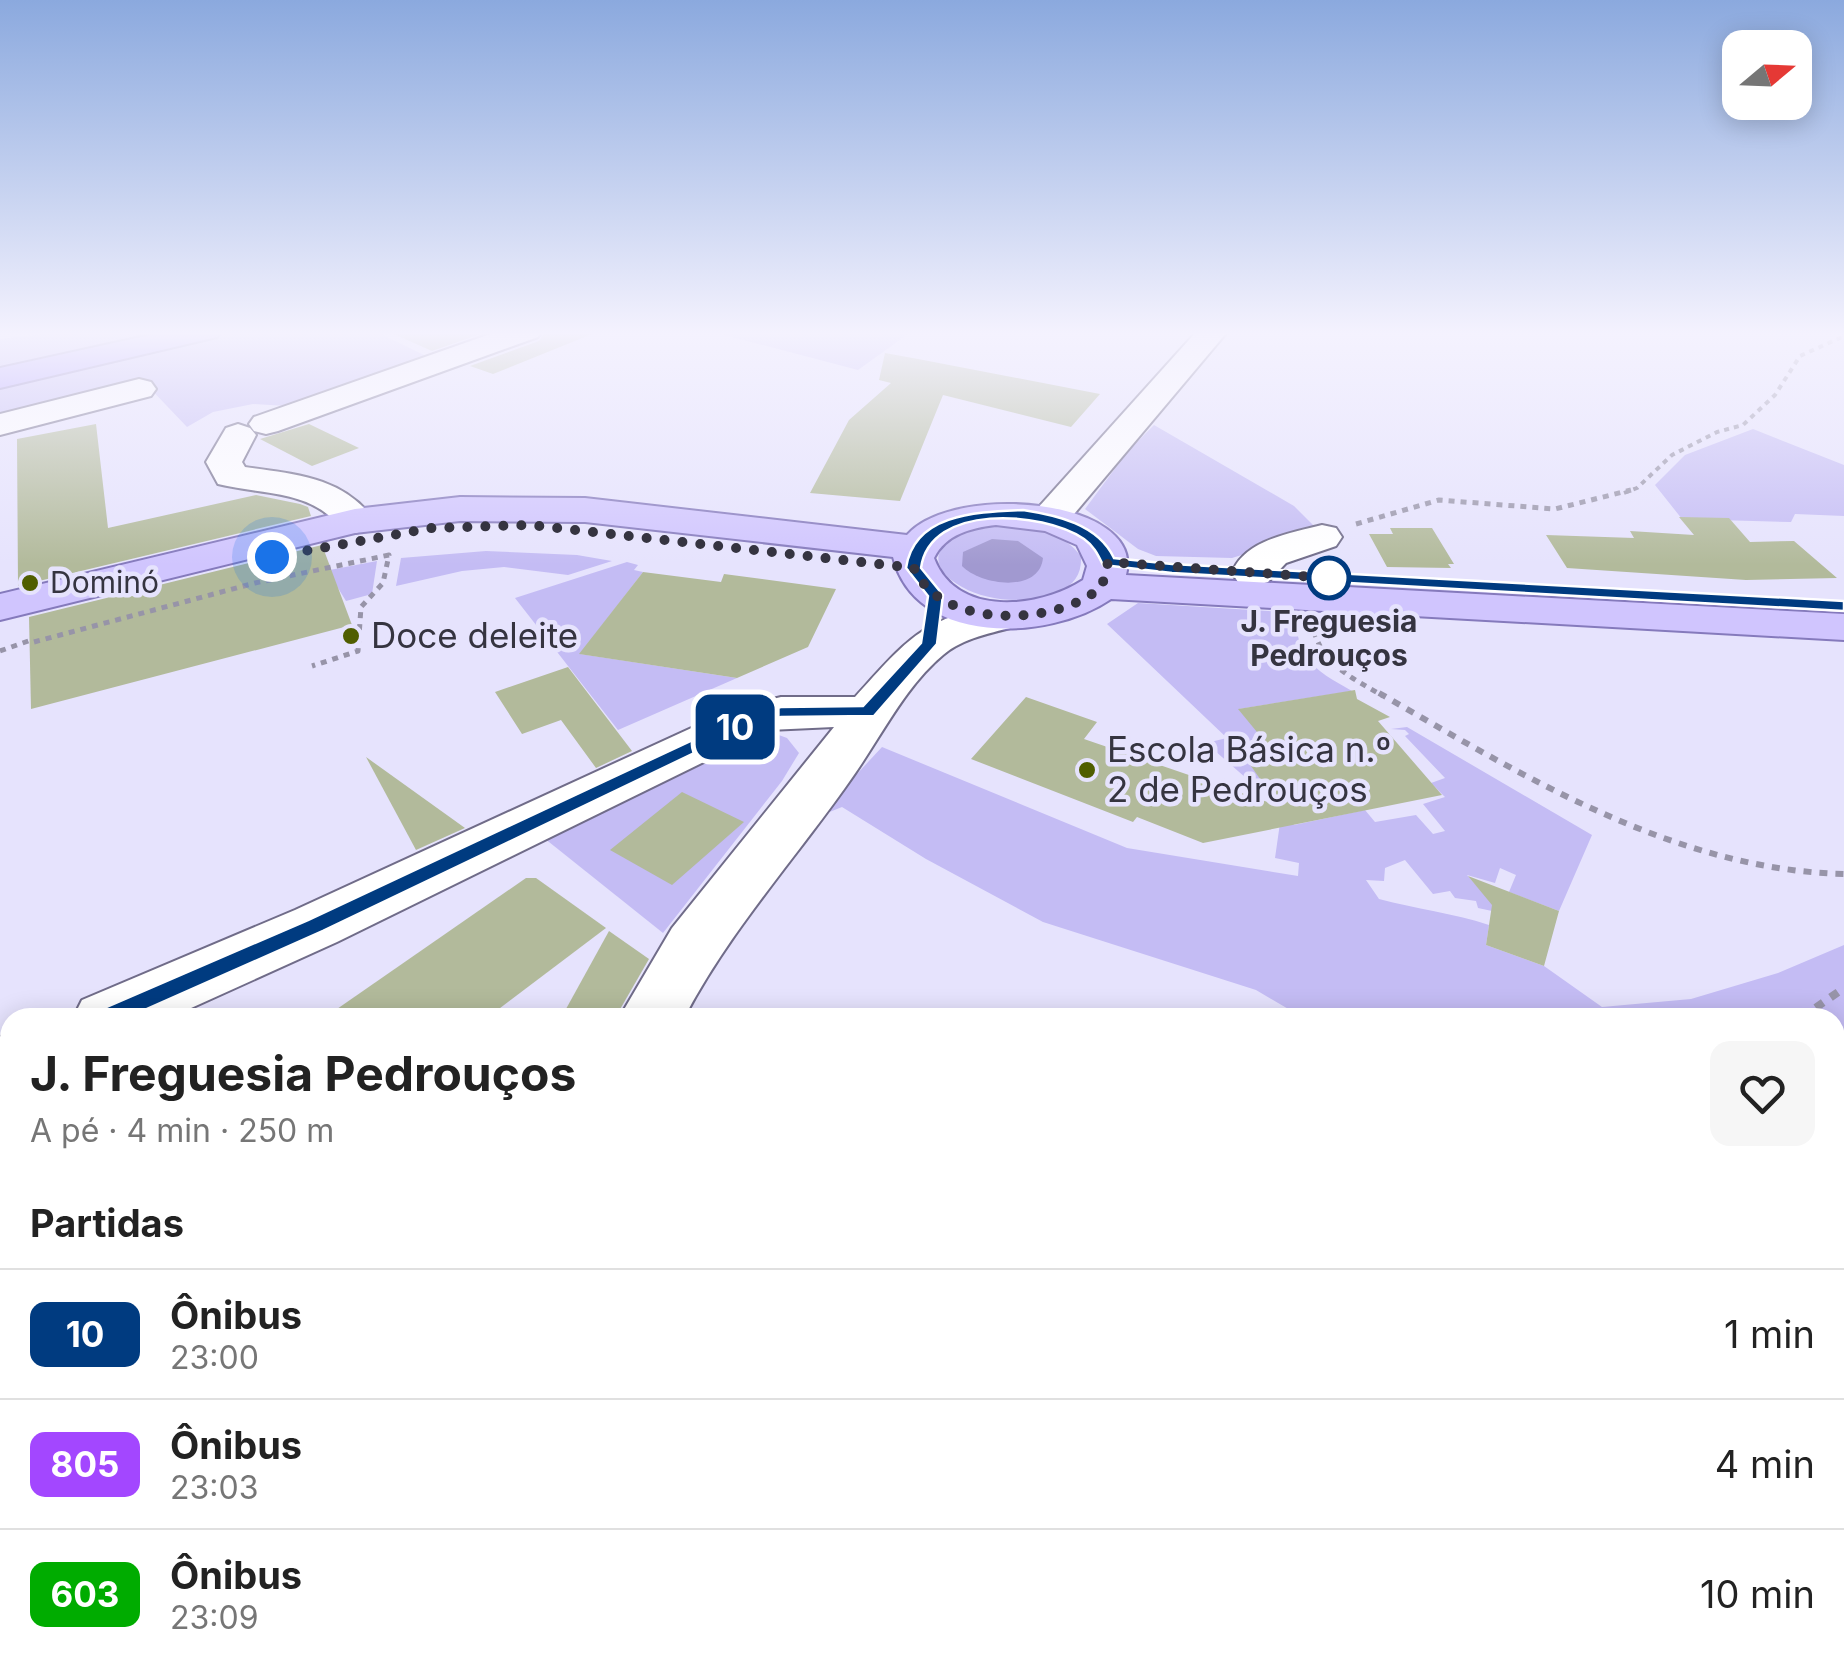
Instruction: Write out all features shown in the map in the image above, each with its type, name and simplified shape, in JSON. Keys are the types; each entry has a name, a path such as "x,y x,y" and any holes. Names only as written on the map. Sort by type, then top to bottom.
{"main road":[{"path":"0,607 355,521 460,509 585,510 922,570 956,605 1006,616 1056,612 1077,605 1105,574 1253,574 1844,606"},
{"path":"922,570 937,530 969,517 1023,514 1050,518 1089,536 1102,548 1105,574"},
{"path":"17,633 306,548 480,524 574,527 922,570"},
{"path":"1105,574 1304,596 1844,627"}],"street":[{"path":"0,425 61,409"},
{"path":"307,409 252,429 224,462 231,476 326,494 352,513 355,521"},
{"path":"1050,518 1139,409"},
{"path":"1253,574 1254,568 1271,554 1322,537"},
{"path":"922,570 928,644"},
{"path":"657,1008 693,944 837,762 868,712 928,644 967,625 1006,616"},
{"path":"128,1008 316,926 752,719 781,712 868,712"},
{"path":"222,1008 316,926"}],"path":[{"path":"1322,537 1376,516 1439,500 1556,508 1616,496 1637,488 1672,455 1716,432 1743,425 1759,409"},
{"path":"17,633 389,556 384,583 361,606 358,651 312,666"},
{"path":"1304,596 1320,651 1330,664 1530,780 1603,814 1738,861 1799,872 1844,874"},
{"path":"1815,1008 1844,988"}],"shaded area":[{"path":"0,409 39,409 0,419"},
{"path":"170,409 226,409 213,412 187,427"},
{"path":"1154,425 1294,506 1319,531 1232,558 1156,556 1138,549 1085,509 1128,451"},
{"path":"1753,429 1844,465 1844,516 1795,514 1791,522 1682,519 1655,485 1685,455"},
{"path":"994,525 1031,527 1063,539 1081,556 1076,578 1058,592 1028,600 998,599 951,580 939,565 941,550 958,536"},
{"path":"992,539 1018,541 1043,558 1039,569 1031,577 1008,583 970,573 962,566 963,552"},
{"path":"486,551 577,555 612,561 568,575 504,567 462,571 396,586 401,558"},
{"path":"377,561 372,594 346,601 330,575 314,573"},
{"path":"627,562 638,565 634,570 643,572 580,654 737,678 618,730 515,598"},
{"path":"1138,603 1283,612 1293,622 1309,661 1352,691 1239,709 1265,739 1238,745 1252,758 1247,760 1269,791 1262,792 1206,743 1227,738 1107,624"},
{"path":"1407,727 1592,835 1559,911 1509,892 1516,875 1500,868 1495,883 1467,875 1493,904 1492,911 1478,908 1476,901 1455,898 1450,891 1433,894 1405,860 1385,868 1384,881 1366,880 1379,899 1489,925 1486,945 1544,966 1602,1007 1691,999 1778,973 1844,945 1844,1008 1287,1008 1256,990 1043,922 926,859 842,807 817,817 882,747 1127,848 1298,876 1299,863 1275,858 1282,809 1294,825 1365,810 1375,822 1416,815 1433,834 1445,831 1423,804 1445,797 1431,783 1445,778 1405,736 1409,734 1405,730 1391,729"},
{"path":"765,730 787,738 799,753 782,781 663,933 539,834"}],"building":[{"path":"861,409 937,409 900,501 810,493 849,420"},
{"path":"1000,409 1087,409 1071,427"},
{"path":"96,424 108,528 256,495 308,507 311,516 18,586 17,439"},
{"path":"309,424 359,448 312,466 260,439"},
{"path":"1679,517 1729,518 1750,542 1794,541 1837,578 1746,580 1567,568 1546,535 1634,538 1630,531 1694,535"},
{"path":"1390,528 1432,528 1454,564 1448,564 1451,568 1387,567 1369,534 1393,534"},
{"path":"322,545 352,625 31,709 29,617"},
{"path":"643,572 721,582 724,574 836,589 808,647 737,678 579,654"},
{"path":"568,667 632,751 596,768 561,720 522,734 495,692"},
{"path":"1355,690 1357,699 1390,717 1378,721 1442,795 1203,843 1137,817 1133,822 971,759 1026,697 1097,722 1084,739 1279,806 1246,759 1276,755 1238,709"},
{"path":"366,757 465,828 416,850"},
{"path":"682,792 744,822 672,885 610,850"},
{"path":"1468,876 1559,911 1544,966 1486,945 1492,905"},
{"path":"526,878 536,878 606,928 500,1008 338,1008"},
{"path":"609,931 649,959 621,1008 567,1008"}],"bus line":[{"name":"10","path":"128,1008 316,926 752,719 814,710 868,712 928,644 936,595 925,587 914,568 916,548 946,524 969,517 1023,514 1050,518 1089,536 1102,548 1108,562 1172,569 1844,606"}],"place":[{"name":"J. Freguesia Pedrouços","path":"1329,578"},
{"name":"Dominó","path":"30,583"},
{"name":"Doce deleite","path":"351,636"},
{"name":"Escola Básica n.º 2 de Pedrouços","path":"1087,770"}],"route":[{"path":"272,557 370,536 432,528 480,524 574,527 914,568 925,587 936,595 979,612 1006,616 1032,616 1077,605 1102,586 1108,562 1329,578"}]}
